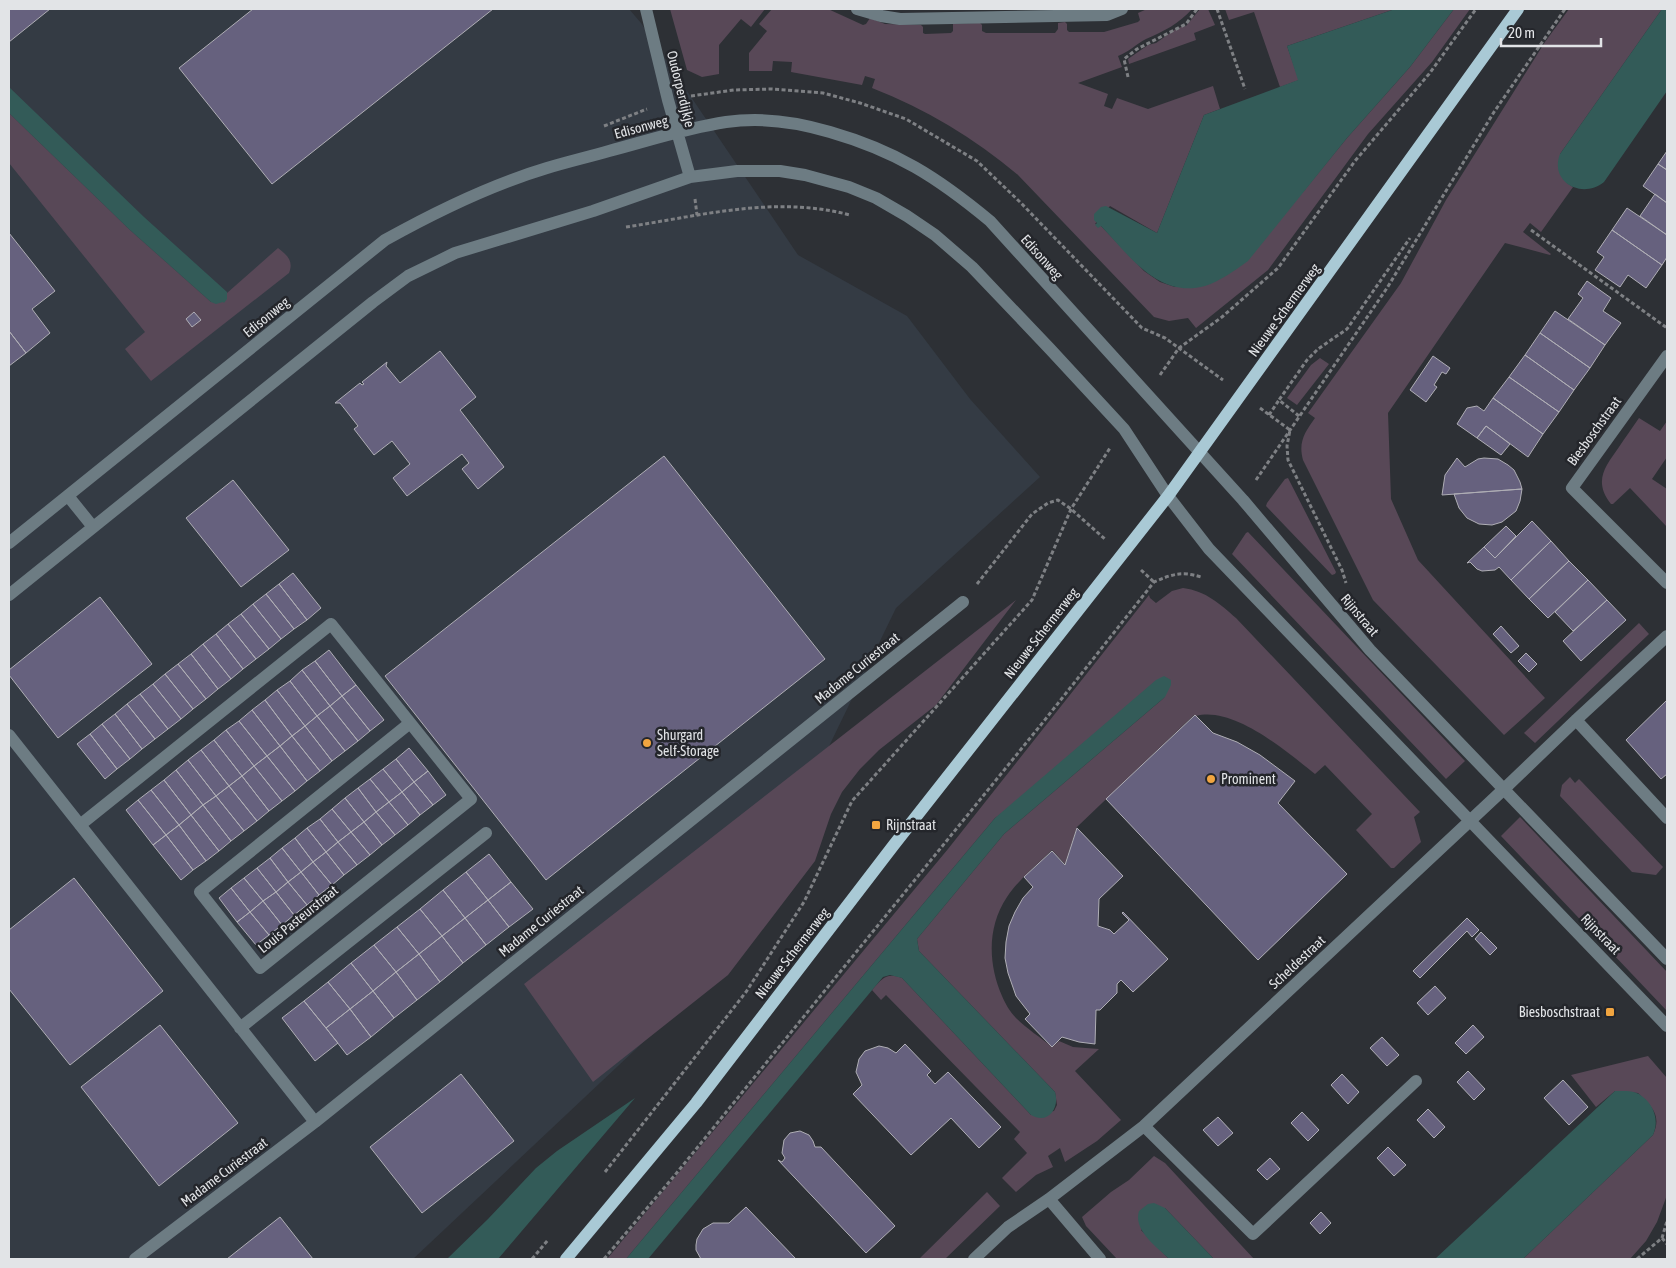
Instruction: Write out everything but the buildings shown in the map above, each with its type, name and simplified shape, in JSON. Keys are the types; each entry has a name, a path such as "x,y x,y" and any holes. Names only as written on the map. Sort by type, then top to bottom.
{"main road":[{"name":"Nieuwe Schermerweg","path":"566,1259 696,1103 893,846 1168,496 1518,9"}],"street":[{"name":"Oudorperdijkje","path":"646,9 690,177"},
{"path":"857,9 900,19 1107,15 1122,9"},
{"name":"Edisonweg","path":"9,543 386,240 466,198 545,168 677,133 728,122 760,120 802,124 886,151 942,183 990,222 1200,453"},
{"path":"9,595 372,302 408,276 455,252 593,211 690,177 747,171 780,171 805,175 850,187 876,198 935,235 972,267 1124,429 1168,496"},
{"name":"Biesboschstraat","path":"1667,356 1572,488 1667,583"},
{"name":"Rijnstraat","path":"1200,453 1370,650 1667,959"},
{"path":"68,496 93,527"},
{"name":"Rijnstraat","path":"1168,496 1209,549 1667,1026"},
{"name":"Madame Curiestraat","path":"135,1259 315,1122 963,602"},
{"name":"Louis Pasteurstraat","path":"80,825 331,624 471,799 260,968 200,892 410,723"},
{"path":"1470,820 1667,636"},
{"path":"1576,720 1667,818"},
{"path":"9,735 315,1122"},
{"name":"Scheldestraat","path":"974,1259 1008,1227 1049,1199 1144,1126 1470,820"},
{"path":"240,1028 486,833"},
{"path":"1144,1126 1253,1234 1416,1081"},
{"path":"1049,1199 1100,1259"}],"path":[{"path":"1128,77 1124,59 1137,49 1186,24 1197,9"},
{"path":"1217,9 1246,89"},
{"path":"1147,395 1179,348 1222,317 1278,268 1355,160 1429,74 1476,9"},
{"path":"1242,500 1387,288 1494,112 1565,9"},
{"path":"625,227 748,207 793,206 827,209 858,217"},
{"path":"1531,230 1667,328"},
{"path":"1269,414 1307,360 1318,349 1347,329 1410,238"},
{"path":"1278,400 1299,416"},
{"path":"601,1177 746,992 804,902 852,801 1032,600 1071,509 1124,429"},
{"path":"1290,430 1287,446 1288,460 1342,570 1348,588"},
{"path":"1103,441 1110,448"},
{"path":"963,602 1032,514 1048,503 1058,500 1071,509"},
{"path":"604,1259 675,1176 1038,729 1154,582 1168,576 1188,572 1209,549"},
{"path":"1637,1259 1662,1238 1667,1222"},
{"path":"532,1259 549,1238"},
{"path":"1662,1238 1667,1244"}],"shaded area":[{"path":"9,9 629,9 641,23 798,255 907,316 970,399 1040,477 896,608 721,969 413,1259 9,1259"},
{"path":"670,9 765,9 751,27 741,19 719,45 719,74 702,77 687,70"},
{"path":"772,9 828,9 863,25 870,18 885,24 921,25 925,34 951,33 953,31 953,24 980,23 982,31 986,33 1055,33 1058,29 1058,23 1065,22 1069,32 1104,32 1138,22 1140,20 1138,13 1147,9 1192,9 1171,27 1142,41 1118,56 1122,67 1078,83 1108,94 1104,106 1112,109 1117,98 1148,109 1213,86 1220,109 1204,115 1157,233 1110,206 1095,224 1101,226 1144,271 1160,282 1175,287 1303,192 1347,138 1410,67 1454,9 1470,9 1432,62 1368,134 1268,270 1196,328 1188,318 1169,321 1154,317 1018,175 984,149 949,126 911,105 872,88 875,79 865,76 862,85 791,72 792,62 773,61 772,71 749,71 749,53 767,31 759,24"},
{"path":"1200,9 1208,9 1215,25 1194,33 1196,40 1129,64 1128,59 1148,45 1156,43 1177,28 1186,26"},
{"path":"1225,9 1395,9 1287,46 1299,80 1280,87 1254,12 1229,20"},
{"path":"1395,9 1454,9 1410,67 1347,138 1248,261 1222,279 1205,286 1188,288 1173,286 1146,272 1101,226 1098,228 1095,225 1097,223 1094,220 1094,214 1101,207 1106,206 1157,233 1204,115 1298,80 1287,46"},
{"path":"1569,9 1662,9 1560,154 1567,183 1573,187 1541,232 1530,223 1523,232 1551,254 1505,243 1388,413 1391,499 1418,560 1545,698 1504,735 1373,600 1303,460 1301,448 1305,433 1315,418 1308,413 1401,283 1446,200 1545,42"},
{"path":"1662,9 1667,9 1667,91 1604,182 1586,189 1570,185 1563,180 1559,173 1560,154"},
{"path":"9,87 144,217 227,292 227,299 224,303 216,304 211,302 130,230 9,113"},
{"path":"9,113 130,230 211,302 226,297 227,293 278,248 287,256 290,262 289,273 151,381 125,349 145,332 9,163"},
{"path":"1320,358 1329,364 1297,405 1287,398 1311,365"},
{"path":"1639,418 1660,431 1667,421 1667,457 1652,479 1667,489 1667,527 1630,488 1611,504 1603,488 1603,474 1606,468"},
{"path":"1288,478 1336,572 1335,574 1332,575 1266,506 1285,479"},
{"path":"1248,532 1465,761 1446,779 1232,554"},
{"path":"1183,588 1206,595 1236,618 1420,812 1414,817 1421,842 1394,868 1391,868 1356,830 1372,814 1325,765 1315,774 1275,743 1243,724 1211,715 1194,715 1077,827 1065,864 1052,850 1012,890 1000,909 993,933 992,959 997,984 1008,1007 1020,1022 1052,1047 1059,1041 1073,1047 1099,1049 1075,1071 1121,1120 1097,1141 1065,1162 1060,1148 1048,1156 1053,1167 1036,1175 1016,1192 1002,1178 1027,1153 1014,1139 1020,1132 886,995 881,1000 872,990 885,977 897,976 902,978 1031,1115 1054,1111 1057,1105 1055,1092 919,951 917,939 1004,834 1165,697 995,818 626,1259 607,1259 948,849 1149,595 1156,603 1172,591"},
{"path":"1016,600 936,705 879,750 860,769 842,792 831,814 815,861 728,975 593,1082 524,984"},
{"path":"1639,623 1649,634 1535,743 1524,733"},
{"path":"1164,676 1171,680 1171,685 1165,697 1004,834 917,939 919,951 1055,1092 1056,1104 1051,1113 1043,1118 1031,1115 902,978 890,975 883,977 648,1259 626,1259 995,818 1156,680"},
{"path":"1570,777 1575,783 1579,779 1663,867 1656,875 1632,872 1560,796 1562,785"},
{"path":"1520,817 1667,972 1667,1011 1501,836"},
{"path":"1648,1056 1667,1078 1667,1195 1657,1222 1646,1241 1630,1259 1523,1259 1653,1135 1656,1128 1654,1112 1638,1093 1615,1091 1596,1107 1571,1075"},
{"path":"1615,1091 1639,1094 1648,1102 1654,1112 1656,1123 1653,1135 1523,1259 1435,1259"},
{"path":"635,1098 498,1259 447,1259 536,1168 557,1151"},
{"path":"1154,1156 1165,1163 1254,1259 1214,1259 1165,1208 1141,1230 1169,1259 1117,1259 1086,1226 1082,1217 1111,1192 1129,1180"},
{"path":"987,1192 1000,1206 945,1259 919,1259"},
{"path":"1154,1203 1165,1208 1214,1259 1169,1259 1158,1249 1143,1232 1138,1218 1139,1211 1148,1204"}],"place":[{"name":"Shurgard Self-Storage","path":"647,743"},
{"name":"Prominent","path":"1211,779"},
{"name":"Rijnstraat","path":"876,825"},
{"name":"Biesboschstraat","path":"1610,1012"}]}
